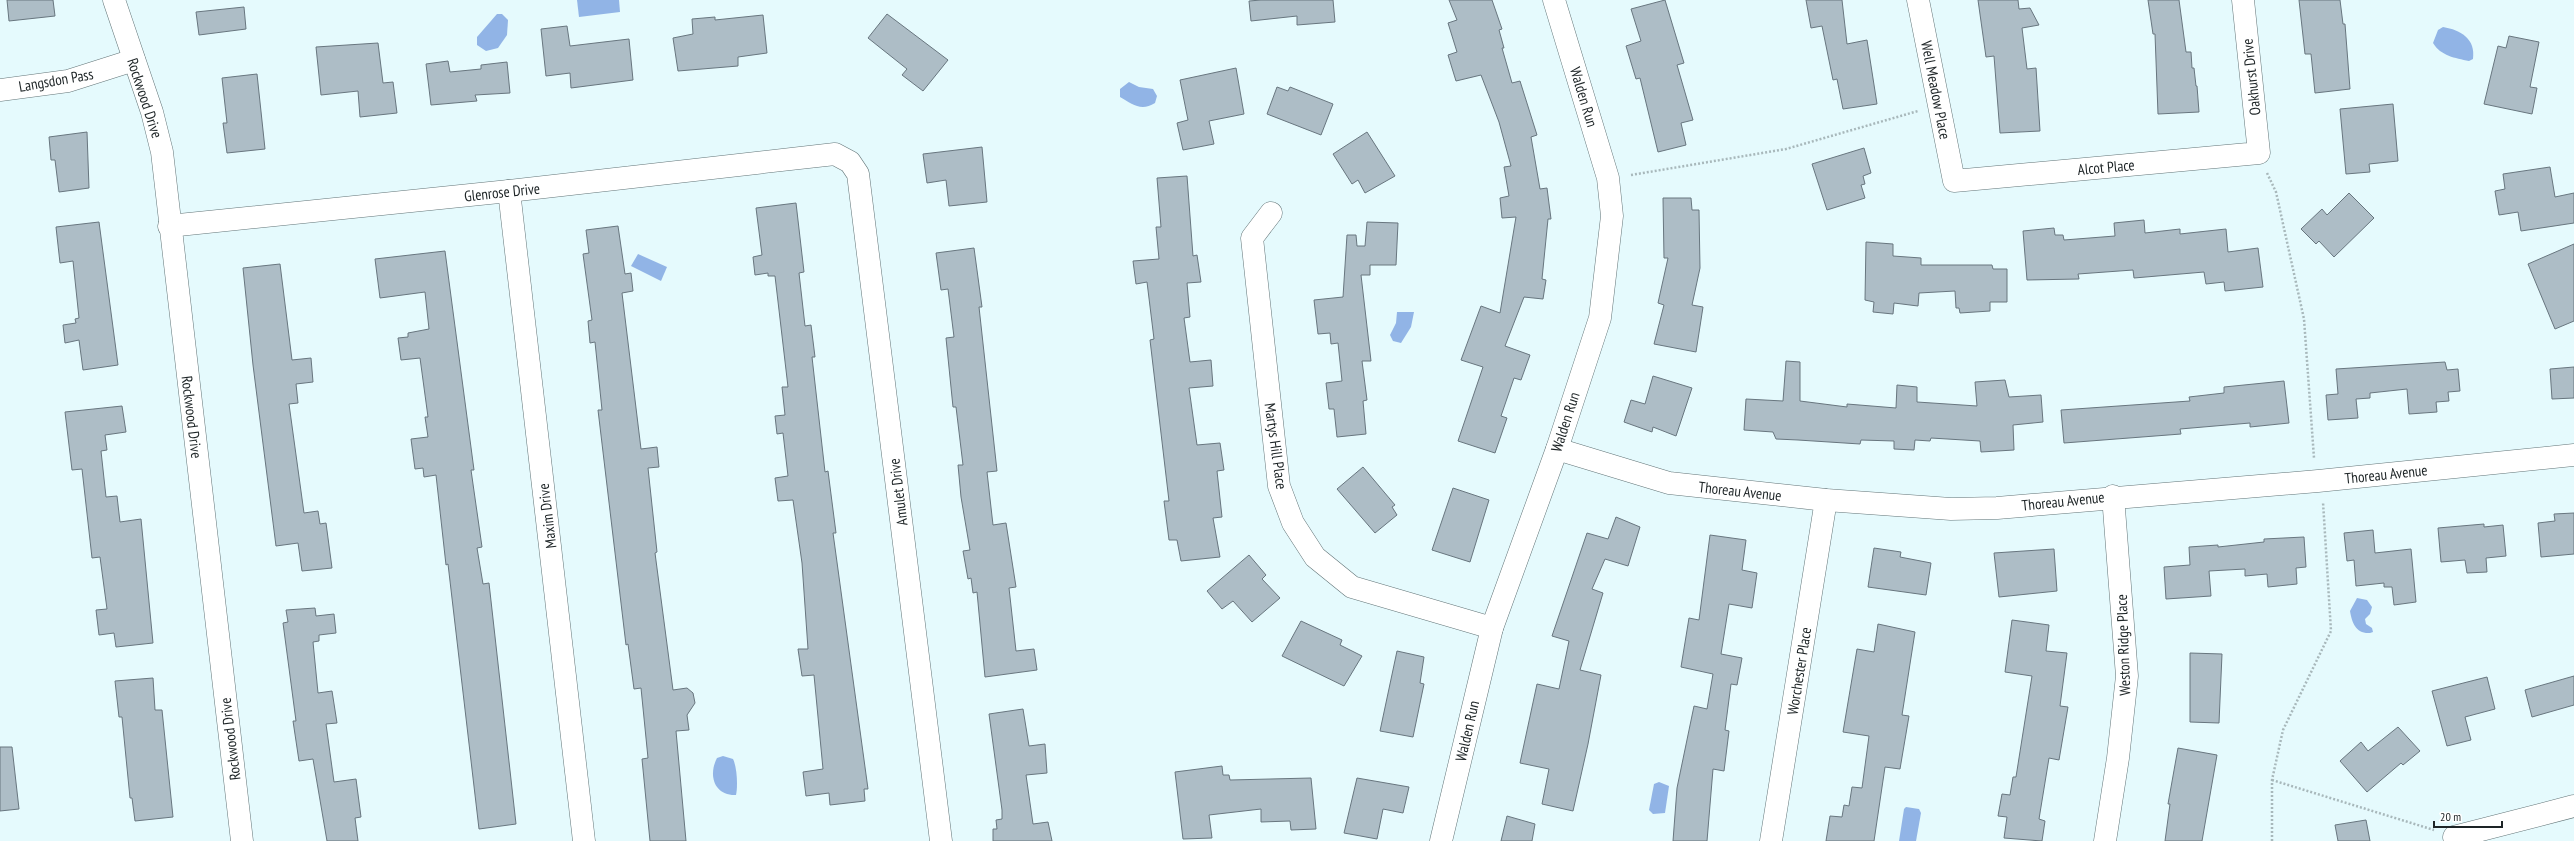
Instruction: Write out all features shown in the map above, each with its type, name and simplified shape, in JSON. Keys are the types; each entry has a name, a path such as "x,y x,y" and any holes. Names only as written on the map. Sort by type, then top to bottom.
{"street":[{"name":"Rockwood Drive","path":"114,0 152,112 162,152 169,226 242,841"},
{"name":"Walden Run","path":"1441,841 1492,628 1557,450 1600,318 1612,216 1608,178 1554,0"},
{"name":"Well Meadow Place","path":"1918,0 1954,181"},
{"name":"Oakhurst Drive","path":"2243,0 2259,153"},
{"name":"Langsdon Pass","path":"0,90 68,81 134,60"},
{"name":"Alcot Place","path":"1954,181 2259,153"},
{"name":"Glenrose Drive","path":"169,226 509,191 835,154"},
{"name":"Amulet Drive","path":"835,154 850,162 858,174 941,841"},
{"name":"Maxim Drive","path":"509,191 584,841"},
{"name":"Martys Hill Place","path":"1271,213 1252,238 1279,486 1293,523 1315,557 1352,587 1492,628"},
{"name":"Thoreau Avenue","path":"1557,450 1669,483 1826,500 1974,508 2318,481 2574,455"},
{"name":"Weston Ridge Place","path":"2105,841 2124,715 2127,676 2113,496"},
{"name":"Worchester Place","path":"1771,841 1826,500"},
{"path":"2454,837 2574,806"}],"path":[{"path":"1608,178 1786,149 1940,105"},
{"path":"2259,153 2276,192 2304,319 2314,456 2323,500 2331,632 2283,730 2272,780 2270,809 2272,841"},
{"path":"2272,780 2408,821 2454,837"}],"water":[{"path":"577,0 619,0 620,12 579,17"},
{"path":"497,14 502,14 508,20 507,35 498,48 486,51 477,45 477,37"},
{"path":"2443,27 2456,30 2470,41 2473,59 2469,61 2444,54 2436,47 2433,43 2438,30"},
{"path":"1129,82 1139,87 1153,89 1157,96 1155,103 1150,106 1141,107 1120,97 1120,89"},
{"path":"638,254 667,267 661,281 631,266"},
{"path":"1397,312 1414,312 1411,327 1401,343 1393,341 1390,335 1396,323"},
{"path":"2357,598 2367,600 2372,607 2370,614 2365,619 2366,624 2372,628 2373,632 2361,632 2352,620 2350,611"},
{"path":"723,756 733,759 734,762 737,777 736,795 722,792 715,783 713,777 714,765 717,758"},
{"path":"1659,782 1669,786 1665,813 1653,814 1649,810 1654,784"},
{"path":"1906,807 1919,809 1921,813 1916,841 1899,841 1904,809"}],"building":[{"path":"7,0 53,0 55,16 9,21"},
{"path":"1333,0 1335,22 1297,25 1297,16 1251,21 1249,1"},
{"path":"1449,0 1492,0 1502,29 1499,30 1504,48 1502,48 1512,83 1520,81 1537,135 1531,137 1540,189 1547,188 1551,219 1548,219 1542,279 1546,280 1543,299 1524,297 1505,346 1530,355 1521,380 1514,378 1501,416 1507,418 1495,453 1458,441 1483,367 1461,360 1481,306 1500,313 1516,217 1502,218 1500,198 1509,196 1504,167 1511,166 1499,122 1481,75 1456,81 1448,55 1457,52 1448,23 1457,20"},
{"path":"1665,0 1684,63 1677,65 1693,120 1681,123 1686,145 1658,152 1640,78 1636,79 1626,46 1641,41 1631,9"},
{"path":"1806,0 1842,0 1847,44 1867,40 1877,104 1843,109 1837,79 1833,80 1822,26 1811,28"},
{"path":"1978,0 2018,0 2019,9 2030,8 2039,25 2022,28 2027,69 2036,68 2040,131 2000,133 1994,56 1986,57"},
{"path":"2148,0 2179,0 2186,52 2191,52 2192,68 2194,68 2199,112 2158,114 2155,34 2153,34"},
{"path":"2299,0 2340,0 2343,24 2345,24 2350,89 2315,93 2311,54 2305,54"},
{"path":"244,7 246,29 199,35 196,12"},
{"path":"887,14 948,60 923,91 902,75 907,69 868,38"},
{"path":"763,15 767,53 738,57 738,66 678,71 673,38 693,34 692,19 715,17 715,20"},
{"path":"567,26 570,46 629,39 633,80 571,88 570,73 546,76 541,29"},
{"path":"2509,36 2539,42 2530,87 2537,88 2532,114 2484,104 2498,46 2506,48"},
{"path":"378,43 383,83 393,82 397,113 360,117 358,91 321,95 316,47"},
{"path":"448,61 450,72 481,69 481,65 507,62 510,93 475,95 477,101 431,105 426,64"},
{"path":"1236,68 1244,114 1209,121 1214,144 1183,150 1177,123 1188,120 1180,80"},
{"path":"257,74 265,149 227,153 223,123 227,123 222,78"},
{"path":"1277,87 1288,91 1290,87 1333,104 1321,135 1267,114"},
{"path":"2393,104 2398,161 2369,164 2370,172 2346,174 2340,109"},
{"path":"87,132 89,188 59,192 55,160 51,160 49,137"},
{"path":"1367,132 1395,176 1365,193 1358,180 1352,184 1333,154"},
{"path":"982,147 987,202 949,206 946,180 927,183 923,154"},
{"path":"1864,148 1871,173 1863,176 1865,184 1861,185 1865,198 1827,210 1812,164"},
{"path":"2550,167 2555,197 2574,193 2574,223 2521,231 2518,212 2499,215 2495,191 2505,189 2503,174"},
{"path":"1187,176 1193,256 1197,255 1201,282 1187,283 1190,317 1184,318 1190,362 1211,360 1213,386 1189,388 1197,445 1220,443 1224,470 1217,471 1222,517 1213,518 1220,557 1181,561 1177,540 1169,540 1164,501 1169,501 1150,340 1154,339 1147,282 1136,284 1133,261 1159,259 1156,227 1161,227 1157,178"},
{"path":"2349,193 2374,218 2334,257 2319,241 2316,244 2301,229 2322,209 2327,215"},
{"path":"1663,198 1691,198 1692,210 1699,210 1700,268 1692,305 1703,307 1696,352 1654,344 1664,305 1658,303 1668,258 1664,258"},
{"path":"796,203 804,272 799,273 805,326 811,325 815,357 812,357 825,472 828,471 836,533 833,533 868,789 864,789 865,801 830,805 829,793 806,796 803,772 823,769 814,675 802,676 798,649 808,649 802,563 793,500 778,501 775,478 788,476 783,433 777,434 775,416 785,415 782,387 788,387 775,276 768,276 768,273 755,275 753,257 762,255 756,208"},
{"path":"2144,220 2145,233 2180,229 2180,234 2226,229 2228,252 2258,248 2263,287 2225,291 2224,282 2206,284 2204,272 2134,278 2133,270 2078,274 2079,279 2027,280 2023,231 2054,228 2055,235 2063,235 2064,240 2115,236 2114,223"},
{"path":"99,222 118,365 83,370 79,340 65,343 63,325 76,323 75,319 79,318 73,261 60,263 56,227"},
{"path":"1367,222 1398,223 1396,265 1370,265 1370,275 1361,275 1371,361 1362,361 1367,400 1363,401 1366,434 1337,437 1334,409 1329,409 1326,383 1342,381 1338,343 1331,344 1330,333 1318,334 1314,300 1343,297 1347,235 1356,235 1357,246 1365,246"},
{"path":"618,226 625,274 631,273 633,291 622,293 641,449 657,447 659,467 648,468 657,552 655,553 673,690 687,688 693,693 695,703 687,715 689,730 676,731 686,841 650,841 642,759 648,758 641,688 634,689 628,644 626,645 598,410 602,410 595,342 590,343 588,321 592,320 583,254 589,253 586,230"},
{"path":"1866,242 1893,244 1893,256 1921,258 1921,265 1992,265 1993,269 2007,269 2007,302 1990,302 1990,311 1960,313 1959,308 1956,308 1955,291 1919,293 1918,306 1894,303 1893,314 1873,312 1874,302 1865,300"},
{"path":"2574,244 2574,321 2555,329 2528,264"},
{"path":"974,248 982,307 979,307 997,471 987,472 993,525 1006,523 1016,587 1009,588 1016,651 1034,649 1037,670 985,677 977,592 973,593 971,578 968,579 963,551 970,550 961,497 958,465 963,465 956,407 953,407 946,338 954,337 948,289 941,290 936,253"},
{"path":"445,251 474,470 471,470 482,547 477,548 483,584 489,583 516,824 479,829 436,475 424,477 423,468 415,469 411,439 428,437 425,417 428,417 420,358 401,360 398,338 408,337 408,333 429,329 425,292 380,298 375,259"},
{"path":"280,264 292,360 311,358 313,382 296,384 298,403 289,404 304,513 318,511 320,524 326,523 332,568 302,571 298,543 276,546 253,365 243,268"},
{"path":"1786,361 1800,362 1800,401 1847,407 1847,404 1896,408 1897,385 1917,387 1917,402 1977,406 1975,382 2005,380 2009,397 2041,395 2043,422 2013,425 2014,450 1981,452 1980,441 1931,438 1930,441 1915,440 1914,450 1894,449 1894,441 1861,440 1860,444 1776,439 1773,432 1744,430 1746,399 1783,401"},
{"path":"2445,362 2447,370 2458,369 2460,391 2448,392 2449,401 2436,402 2437,412 2409,414 2407,389 2370,393 2370,398 2356,399 2358,418 2328,420 2326,395 2338,394 2336,369"},
{"path":"2574,367 2574,398 2552,399 2550,369"},
{"path":"1653,376 1692,388 1676,436 1653,427 1652,432 1624,422 1631,400 1645,404"},
{"path":"2284,381 2289,423 2250,427 2250,423 2180,429 2181,434 2064,443 2061,410 2190,401 2189,397 2224,393 2224,387"},
{"path":"122,406 126,432 105,435 107,450 101,451 106,497 117,496 120,522 141,519 153,643 116,647 114,633 99,635 96,610 107,609 100,557 92,558 82,469 72,470 65,412"},
{"path":"1363,467 1395,505 1392,507 1397,515 1375,533 1337,489"},
{"path":"1453,488 1489,500 1470,562 1432,550"},
{"path":"2574,513 2574,554 2541,557 2538,523 2555,521 2554,514"},
{"path":"1616,517 1640,527 1628,566 1605,559 1592,589 1603,593 1580,670 1601,675 1573,811 1542,804 1549,769 1520,763 1537,684 1559,689 1569,641 1552,636 1587,533 1608,539"},
{"path":"2484,524 2484,527 2503,525 2506,556 2486,558 2487,572 2467,573 2465,560 2441,562 2438,528"},
{"path":"2373,530 2375,553 2411,549 2416,602 2394,605 2392,587 2384,587 2384,583 2356,586 2354,560 2347,561 2344,533"},
{"path":"1710,535 1746,540 1742,570 1757,573 1752,608 1729,604 1721,654 1742,658 1737,685 1731,684 1725,730 1729,731 1724,771 1713,769 1707,841 1673,841 1677,788 1694,706 1707,709 1713,674 1681,667 1689,618 1699,620"},
{"path":"2304,537 2306,567 2296,568 2297,584 2268,587 2267,574 2245,576 2245,569 2209,571 2211,596 2166,599 2164,567 2190,565 2189,547 2218,545 2218,547 2264,542 2264,539"},
{"path":"1874,548 1901,552 1900,557 1931,563 1926,595 1868,587"},
{"path":"2054,549 2057,591 1999,597 1994,553"},
{"path":"1249,555 1266,575 1262,579 1280,598 1252,622 1233,601 1222,609 1207,591"},
{"path":"315,608 316,616 334,614 336,633 319,635 319,641 313,642 318,693 332,691 337,723 326,724 334,782 356,779 361,817 355,818 358,841 327,841 313,759 299,761 293,721 296,721 283,623 288,622 286,610"},
{"path":"2012,620 2049,625 2046,651 2067,653 2060,706 2068,707 2059,760 2049,758 2039,819 2045,821 2042,841 2004,838 2007,817 1998,816 2002,794 2010,795 2013,777 2016,777 2032,676 2005,672"},
{"path":"1301,621 1342,640 1340,645 1362,656 1344,686 1282,656"},
{"path":"1878,624 1915,632 1902,715 1909,716 1900,769 1885,767 1874,841 1826,841 1830,816 1842,817 1844,805 1849,806 1852,787 1862,788 1869,736 1843,732 1857,649 1874,652"},
{"path":"1397,651 1424,657 1420,683 1424,684 1413,737 1380,731"},
{"path":"2190,653 2222,654 2219,723 2190,722"},
{"path":"2574,676 2574,705 2532,717 2525,690"},
{"path":"2487,677 2495,709 2465,717 2471,740 2447,746 2432,691"},
{"path":"153,678 155,710 162,710 173,817 135,821 132,798 130,798 122,717 119,717 115,681"},
{"path":"1023,709 1029,746 1045,744 1047,773 1026,775 1033,824 1048,822 1052,841 993,841 993,829 997,829 996,820 1002,819 1002,810 989,714"},
{"path":"2398,727 2420,751 2403,765 2401,763 2367,792 2340,761 2361,742 2368,751"},
{"path":"0,747 12,747 19,809 0,811"},
{"path":"2178,748 2217,755 2202,841 2165,841 2170,804 2168,804"},
{"path":"1222,766 1223,775 1229,775 1230,780 1311,778 1316,829 1291,830 1290,821 1261,822 1261,809 1209,815 1212,838 1183,839 1175,772"},
{"path":"1357,778 1409,787 1403,813 1383,809 1377,839 1344,833"},
{"path":"1507,816 1535,824 1532,841 1501,841"},
{"path":"2366,820 2370,841 2338,841 2335,825"}]}
